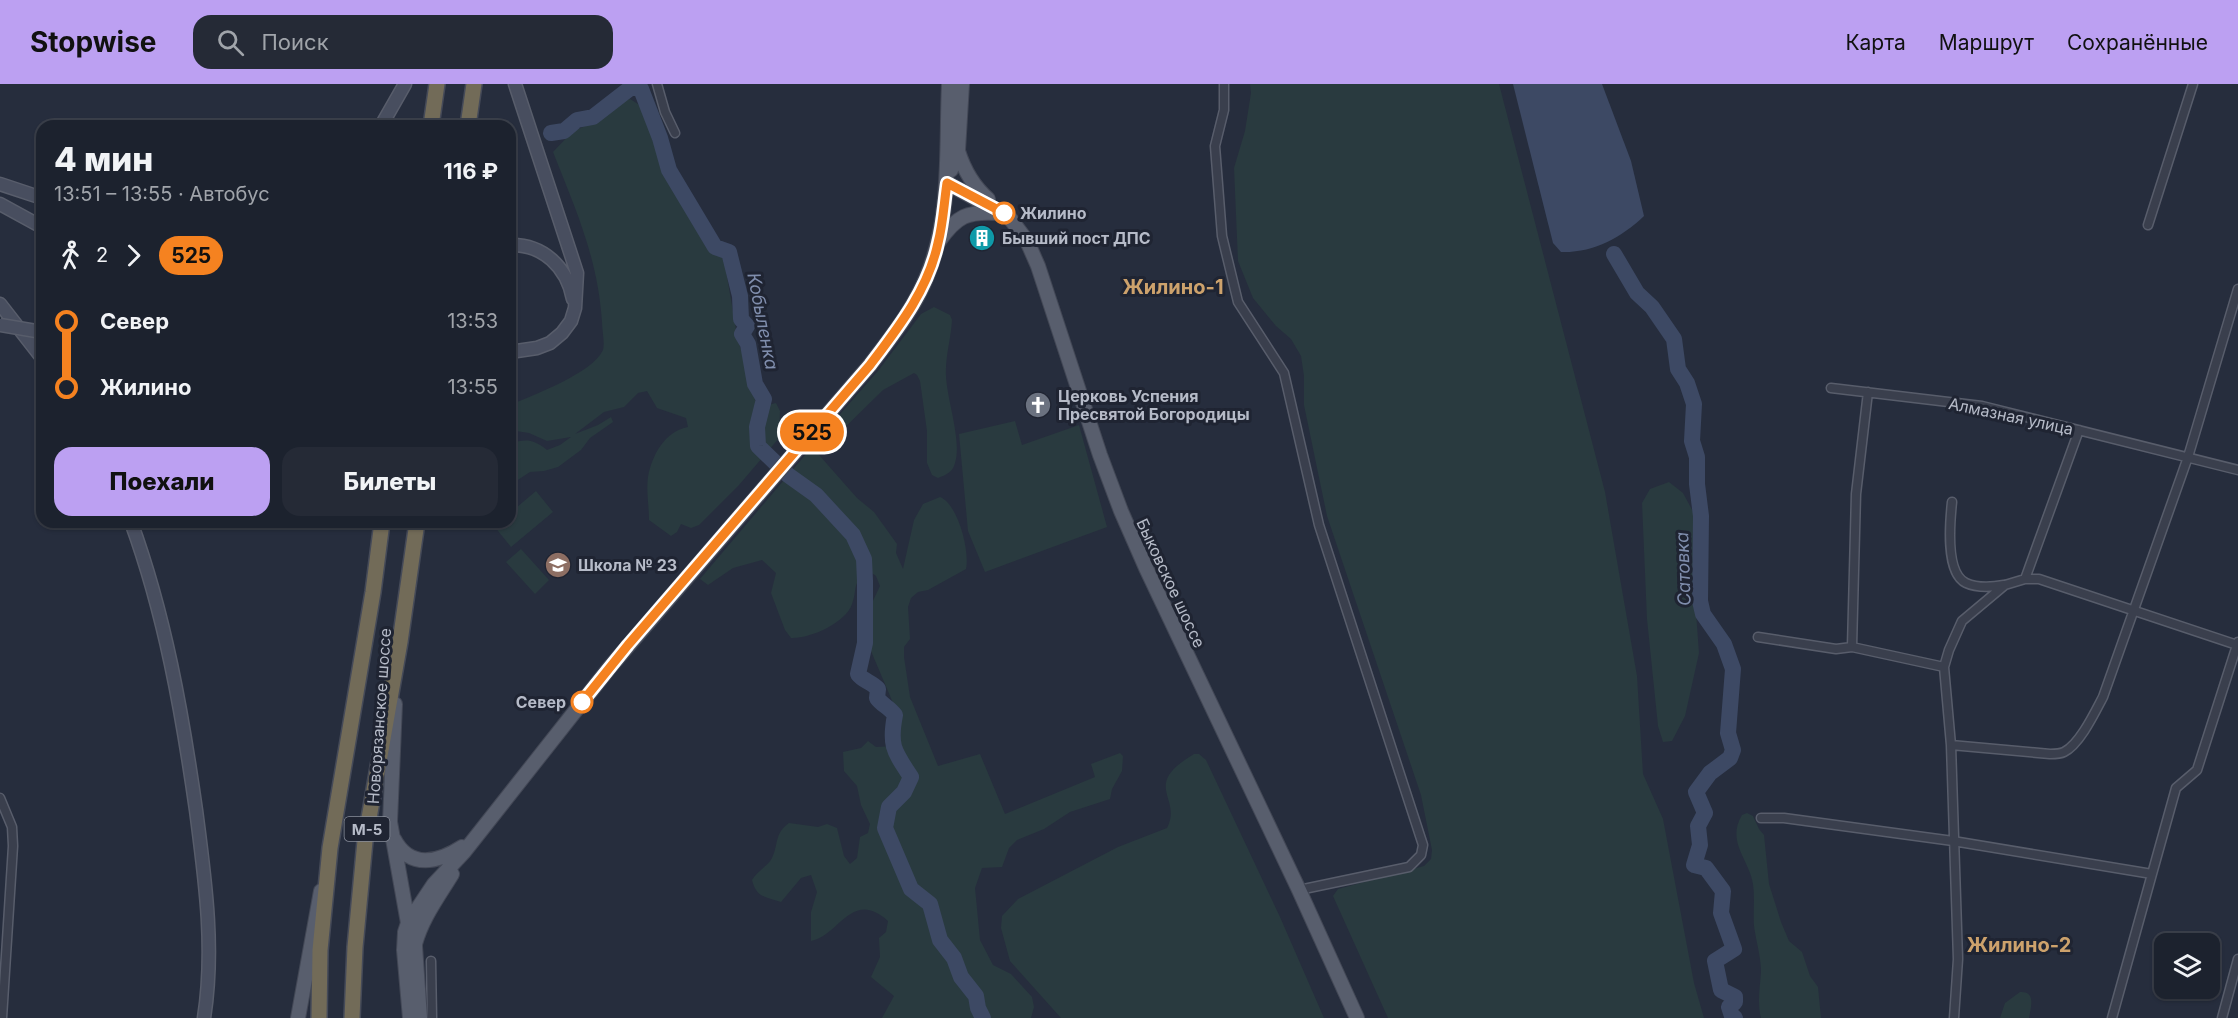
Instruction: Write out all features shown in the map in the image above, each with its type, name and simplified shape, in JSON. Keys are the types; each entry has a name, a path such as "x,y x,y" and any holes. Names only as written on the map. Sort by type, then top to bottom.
{"highway":[{"path":"433,120 437,84"},
{"path":"469,120 474,84"},
{"name":"Новорязанское шоссе","path":"330,848 373,592 381,528"},
{"name":"Новорязанское шоссе","path":"400,642 416,528"},
{"name":"М-5","path":"352,1018 355,947 365,841 400,642"},
{"name":"М-5","path":"319,1018 320,950 330,848"}],"main road":[{"path":"385,120 405,84"},
{"path":"515,84 574,258 577,273 575,308 571,321 562,333 550,343 537,348 516,351"},
{"path":"415,946 419,930 427,915 464,852 481,829 610,667 896,331 916,299 927,276 938,242 947,183 949,84"},
{"path":"947,183 958,150 962,84"},
{"path":"958,150 963,166 972,182 1004,213"},
{"name":"Быковское шоссе","path":"947,183 1004,213 1027,241 1038,266 1100,455 1131,536 1299,890 1357,1018"},
{"path":"0,184 36,196"},
{"path":"0,204 36,224"},
{"path":"938,242 961,218 981,212 1004,213"},
{"path":"516,245 538,249 553,260 567,280 575,308"},
{"path":"0,304 36,350"},
{"path":"0,325 36,331"},
{"path":"133,528 165,629 186,740 208,899 209,950 204,1018"},
{"name":"Новорязанское шоссе","path":"400,642 390,804 392,836 408,923 415,946 420,1018"},
{"path":"392,836 397,845 415,858 437,860 463,847 481,829"},
{"path":"298,1018 314,920 330,848"},
{"path":"410,1018 403,941 408,923 434,884 464,852"}],"street":[{"path":"657,84 665,112 675,133"},
{"path":"1224,84 1224,110 1215,146 1222,236 1238,302 1284,374 1319,525 1423,845 1421,855 1409,867 1299,890"},
{"path":"2148,225 2193,84"},
{"path":"1951,745 2050,754 2063,753 2074,744 2103,696 2134,610 2188,457 2238,289"},
{"name":"Алмазная улица","path":"1831,388 1982,406 2238,470"},
{"path":"1852,647 1856,494 1868,392"},
{"path":"2025,579 2079,430"},
{"path":"1952,502 1949,526 1953,561 1960,578 1967,583 1978,586 2005,585 2025,579 2039,579 2237,644 2197,770 2176,788 2112,1018"},
{"path":"1954,1018 1958,959 1951,745 1944,667 1962,621 2005,585"},
{"path":"1758,636 1836,649 1852,647 1944,667"},
{"path":"0,798 12,827 14,846 2,1018"},
{"path":"1761,818 1784,818 1953,841 2152,874"},
{"path":"2222,1018 2238,959"},
{"path":"431,961 432,1018"}],"shaded area":[{"path":"1250,84 1499,84 1605,492 1637,676 1643,774 1663,819 1694,983 1704,1018 1388,1018 1333,896 1338,889 1424,866 1431,859 1432,850 1421,795 1327,516 1304,405 1301,356 1291,339 1276,326 1253,298 1238,261 1234,168 1245,131 1251,93"},
{"path":"630,99 644,112 664,175 712,250 724,259 738,341 753,384 756,408 776,403 780,411 779,438 739,485 699,525 691,528 681,524 677,532 671,536 649,520 648,477 661,445 673,433 688,427 686,418 657,408 647,391 638,393 624,407 604,412 575,434 611,417 613,422 590,438 581,450 558,467 530,472 516,481 516,442 530,441 547,450 571,437 547,441 529,433 516,431 516,402 575,375 597,359 604,347 600,299 591,256 578,215 553,152 572,132 594,122 621,102"},
{"path":"934,307 950,315 952,320 946,369 957,454 951,471 938,478 932,475 927,463 927,431 920,381 914,373 883,390 830,442 819,438 878,371 921,314"},
{"path":"1015,421 1022,445 1079,425 1107,527 985,572 968,531 959,434"},
{"path":"812,447 857,498 874,512 897,544 896,553 903,569 914,520 923,504 940,497 946,501 957,518 966,551 966,569 928,590 918,592 911,598 908,607 910,639 904,647 910,697 938,766 980,754 1005,814 1095,777 1091,764 1120,753 1123,756 1122,771 1112,789 1110,799 1070,812 1044,829 1017,840 1009,848 1002,867 982,868 975,888 980,940 993,965 1011,974 1032,997 1034,1007 1031,1018 882,1018 894,996 871,977 880,957 879,938 886,932 888,921 876,912 865,910 855,912 821,937 811,941 811,912 817,892 811,875 801,878 781,902 762,896 754,886 752,880 770,861 781,831 789,823 818,827 827,824 837,828 844,856 850,864 857,858 860,837 868,833 870,824 861,805 857,786 844,771 843,752 861,748 868,741 876,747 896,746 899,717 868,644 871,605 880,586 876,576 869,571 860,579 852,604 835,623 817,633 799,638 791,638 785,630 771,593 776,573 762,560 733,568 708,585 700,579"},
{"path":"1669,482 1683,493 1696,517 1696,612 1699,653 1685,716 1672,741 1663,742 1658,726 1647,619 1642,503 1650,489"},
{"path":"536,491 553,512 511,547 496,528 516,528 516,508"},
{"path":"521,549 549,580 535,594 506,562"},
{"path":"1194,754 1199,754 1206,760 1280,917 1324,1018 1061,1018 1010,961 1001,928 1002,916 1018,899 1118,847 1167,828 1171,817 1166,783 1169,775 1178,765"},
{"path":"1747,813 1753,816 1764,835 1769,884 1789,941 1802,952 1810,976 1818,987 1821,1018 1761,1018 1759,1001 1761,966 1754,926 1753,884 1736,834 1742,815"},
{"path":"2020,992 2025,992 2030,997 2029,1018 2000,1018 2005,1003"}],"water":[{"path":"1513,84 1602,84 1631,161 1644,216 1626,231 1606,243 1584,250 1561,252 1553,243"}],"waterway":[{"name":"Кобыленка","path":"551,133 564,131 577,120 593,117 633,86 641,89 660,138 669,170 715,247 729,252 740,296 741,319 747,326 742,334 748,344 755,384 764,399 757,427 758,446 788,475 816,495 853,535 864,559 865,643 858,674 878,689 877,698 895,715 894,748 911,777 904,792 889,807 885,828 911,889 930,904 940,940 954,958 961,977 976,996 983,1018"},
{"name":"Сатовка","path":"1614,254 1637,293 1652,307 1674,339 1678,369 1687,383 1694,404 1692,441 1697,457 1697,484 1701,516 1700,601 1703,614 1724,644 1733,669 1728,733 1733,750 1730,758 1710,773 1696,792 1705,813 1698,826 1700,845 1694,865 1706,868 1723,891 1721,913 1734,949 1715,961 1721,990 1735,997 1735,1002 1729,1007 1735,1018"}],"bus line":[{"name":"525","path":"582,702 628,645 870,365 896,331 916,299 934,257 947,183 1004,213"}],"place":[{"name":"Жилино","path":"1004,213"},
{"name":"Бывший пост ДПС","path":"982,238"},
{"name":"Церковь Успения Пресвятой Богородицы","path":"1038,405"},
{"name":"Школа № 23","path":"558,565"},
{"name":"Север","path":"582,702"}],"district":[{"name":"Жилино-1","path":"1173,287"},
{"name":"Жилино-2","path":"2019,945"}]}
